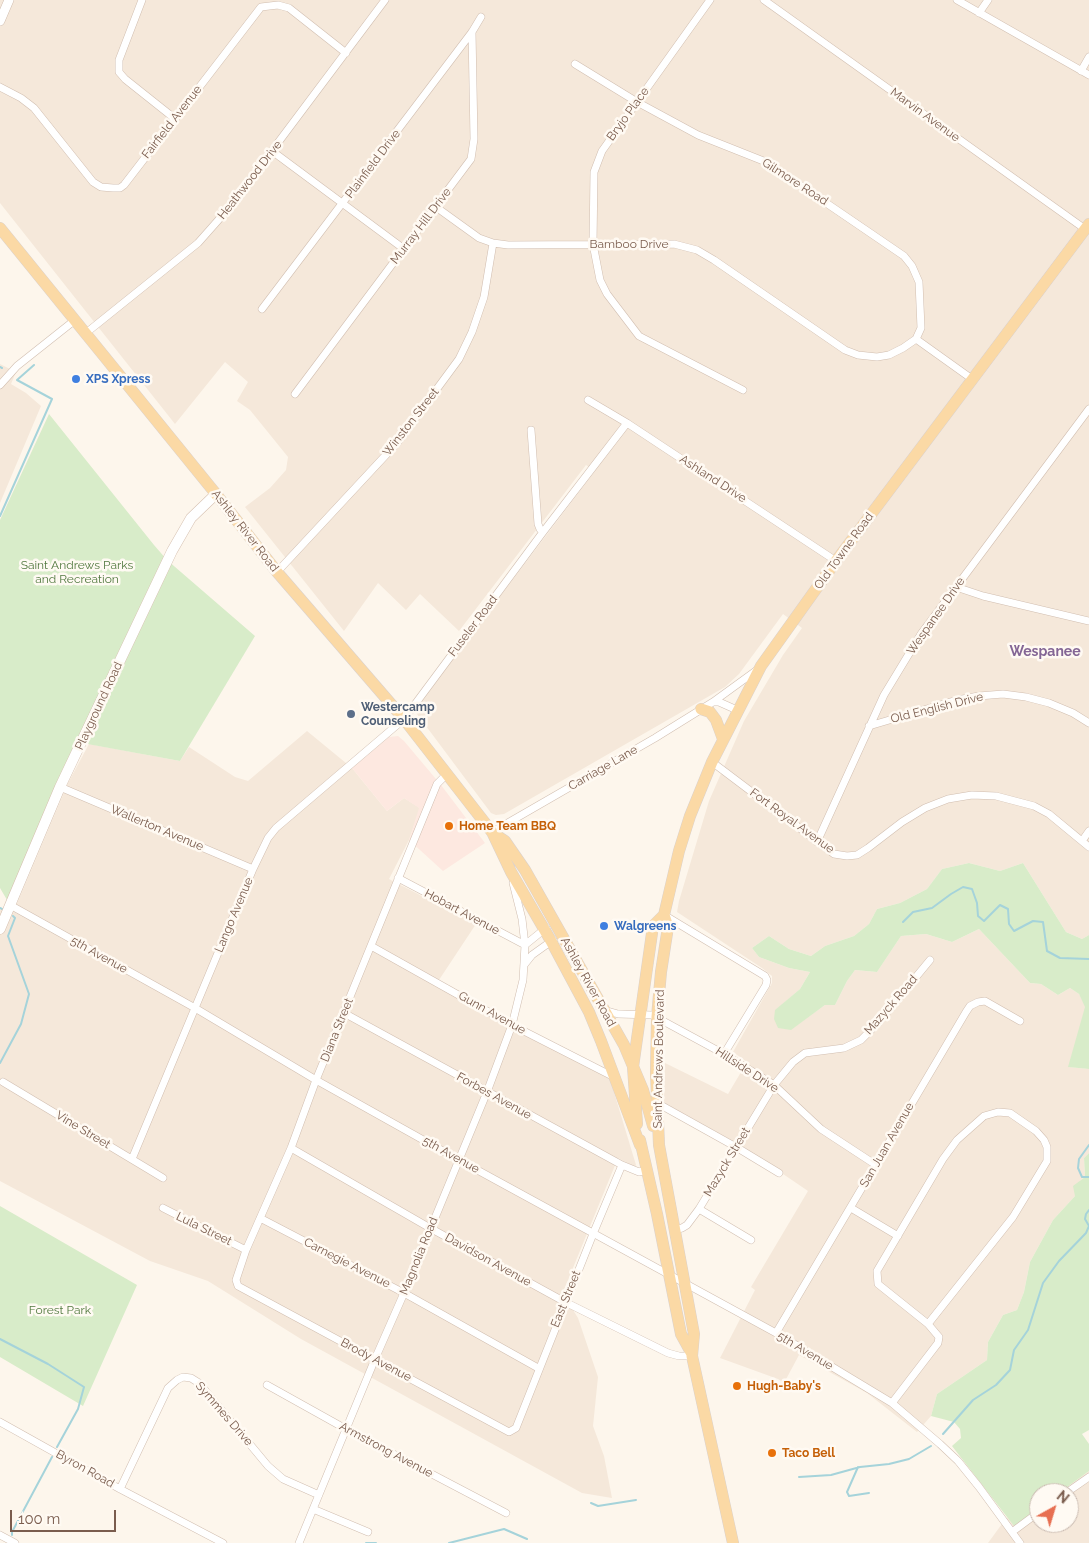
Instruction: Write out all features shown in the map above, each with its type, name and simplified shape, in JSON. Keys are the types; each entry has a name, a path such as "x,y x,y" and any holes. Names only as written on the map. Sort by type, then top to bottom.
{"main road":[{"name":"Old Towne Road","path":"664,914 679,851 712,762 761,666 836,561 1087,226"},
{"name":"Ashley River Road","path":"0,228 277,572 404,719 492,832 511,872 589,1012 640,1145"},
{"name":"Playground Road","path":"0,929 60,787 172,550 191,518 216,494"},
{"path":"701,709 710,712 716,720 723,739"},
{"name":"Ashley River Road","path":"492,832 505,841 525,870 624,1045 643,1090 659,1145"},
{"name":"Saint Andrews Boulevard","path":"664,914 653,926 633,1067 635,1107 640,1145 670,1275 681,1334 692,1356 733,1543"},
{"name":"Saint Andrews Boulevard","path":"664,914 668,927 657,1017 659,1145 694,1334 692,1356"}],"street":[{"path":"0,21 9,0"},
{"path":"142,0 118,60 119,72 125,79 174,118"},
{"name":"Heathwood Drive","path":"86,333 198,243 229,208 386,0"},
{"name":"Bryjo Place","path":"710,0 602,151 597,162 594,182 593,244 600,280 607,294 639,336 743,390"},
{"name":"Marvin Avenue","path":"764,0 1087,226"},
{"path":"957,0 1089,76"},
{"path":"979,13 988,0"},
{"name":"Fairfield Avenue","path":"0,87 21,98 34,108 93,182 101,187 120,188 261,7 278,5 289,8 346,53"},
{"name":"Plainfield Drive","path":"262,309 472,32 481,17"},
{"name":"Murray Hill Drive","path":"295,394 471,160 474,139 472,32"},
{"path":"1081,71 1089,57"},
{"name":"Gilmore Road","path":"575,64 637,102 698,135 766,162 904,256 912,266 919,282 921,328 916,338"},
{"path":"272,151 404,249"},
{"name":"Bamboo Drive","path":"436,207 479,238 493,243 508,245 674,244 698,250 845,350 858,355 877,357 889,355 903,348 916,338"},
{"name":"Winston Street","path":"277,572 397,443 459,359 472,332 484,297 493,243"},
{"path":"0,385 17,366 75,320"},
{"path":"916,338 972,379"},
{"name":"Ashland Drive","path":"588,400 627,423 836,561"},
{"name":"Wespanee Drive","path":"817,842 884,694 921,634 1089,409"},
{"name":"Fuseler Road","path":"404,719 543,532 627,423"},
{"path":"531,430 538,524 543,532"},
{"path":"956,587 983,596 1089,621"},
{"name":"Carriage Lane","path":"492,832 713,702 761,666"},
{"name":"Old English Drive","path":"869,726 957,700 1003,694 1049,703 1073,713 1089,723"},
{"path":"713,702 737,710"},
{"name":"Lango Avenue","path":"132,1159 253,869 268,838 276,828 404,719"},
{"name":"Fort Royal Avenue","path":"712,762 834,854 857,855 902,822 925,808 948,799 972,795 996,796 1034,806 1050,814 1089,847"},
{"name":"Diana Street","path":"242,1289 238,1286 236,1280 246,1250 291,1148 316,1080 437,784 447,774"},
{"name":"Wallerton Avenue","path":"60,787 253,869"},
{"path":"1082,841 1089,831"},
{"name":"Magnolia Road","path":"300,1543 487,1092 512,1025 523,980 525,945 522,919 515,888 492,832"},
{"name":"Hobart Avenue","path":"398,878 525,945"},
{"name":"5th Avenue","path":"10,905 195,1008 316,1080 458,1160 776,1333 892,1403 958,1461 1020,1543"},
{"path":"664,914 765,976 767,980 766,985 724,1054"},
{"path":"525,945 555,922"},
{"path":"524,966 532,955 562,934"},
{"name":"Gunn Avenue","path":"371,946 512,1025 615,1077"},
{"name":"Mazyck Road","path":"774,1085 793,1062 805,1053 844,1048 861,1040 878,1023 930,960"},
{"name":"San Juan Avenue","path":"776,1333 970,1006 985,1001 1020,1021"},
{"name":"Hillside Drive","path":"603,1010 618,1014 652,1014 724,1054 774,1085 822,1129 876,1166"},
{"name":"Forbes Avenue","path":"344,1013 622,1165 639,1172 647,1170"},
{"name":"Vine Street","path":"3,1082 163,1178"},
{"name":"Mazyck Street","path":"674,1230 687,1225 699,1209 774,1085"},
{"path":"657,1103 779,1173"},
{"path":"892,1403 940,1340 936,1332 928,1324 878,1284 877,1271 943,1159 957,1140 984,1116 992,1113 1010,1113 1025,1122 1044,1140 1047,1147 1047,1161 1013,1217 928,1324"},
{"name":"Davidson Avenue","path":"291,1148 430,1228 565,1302 668,1353 679,1356 692,1356"},
{"name":"East Street","path":"509,1432 516,1428 592,1234 622,1165"},
{"name":"Lula Street","path":"163,1208 246,1250"},
{"path":"851,1208 898,1236"},
{"path":"699,1209 751,1240"},
{"name":"Carnegie Avenue","path":"260,1218 404,1293 538,1368"},
{"name":"Brody Avenue","path":"242,1289 509,1432"},
{"name":"Symmes Drive","path":"120,1489 168,1388 183,1377 191,1378 199,1383 268,1466 283,1479 319,1495"},
{"name":"Armstrong Avenue","path":"267,1385 506,1513"},
{"name":"Byron Road","path":"0,1422 120,1489 223,1543"},
{"path":"313,1509 368,1532"},
{"path":"1012,1532 1029,1519"},
{"path":"0,1535 15,1543"}],"shaded area":[{"path":"0,0 1089,0 1089,935 1082,939 1066,932 1023,863 1000,871 969,863 942,869 927,889 900,903 877,909 869,924 854,936 825,946 811,956 789,949 769,936 752,948 759,957 789,968 810,972 800,989 776,1010 791,1029 825,1005 835,1005 855,970 877,972 901,936 926,934 952,942 979,929 1030,983 1041,984 1058,995 1070,988 1079,994 1086,1007 1069,1067 1089,1069 1089,1153 1084,1158 1085,1177 1080,1181 1075,1196 1053,1220 1030,1262 1024,1292 1017,1310 1003,1315 988,1342 987,1360 937,1394 931,1416 917,1432 867,1393 799,1355 784,1383 778,1379 720,1358 755,1290 751,1287 808,1191 742,1146 664,1103 665,1063 728,1094 747,1062 733,1052 772,983 772,976 762,968 677,912 709,801 744,721 783,655 802,628 783,614 739,674 725,687 504,814 496,815 491,813 414,710 595,471 586,465 459,631 420,594 406,610 378,583 344,631 245,507 270,488 286,470 288,457 250,410 237,401 248,382 225,362 175,424 0,203"},
{"path":"0,364 16,372 11,384 26,393 41,406 0,503"},
{"path":"307,731 352,768 387,811 404,798 420,808 409,840 389,879 476,924 435,986 610,1079 636,1165 635,1167 618,1158 559,1302 573,1310 578,1318 598,1377 593,1426 604,1456 612,1498 582,1493 301,1339 208,1281 150,1261 0,1181 0,909 13,913 68,783 89,744 180,761 189,747 235,777 248,781"},
{"path":"398,736 441,785 485,843 443,871 409,840 419,808 404,798 387,811 352,768 389,737"},
{"path":"1089,1471 1089,1543 988,1543 1007,1517 1014,1525 1029,1515 1029,1533 1079,1533 1079,1483 1073,1483"}],"green space":[{"name":"Saint Andrews Parks and Recreation","path":"49,414 167,560 255,636 180,761 82,743 10,905 0,888 0,520"},
{"path":"969,863 1000,871 1023,863 1066,932 1082,939 1089,935 1089,1069 1068,1067 1085,1007 1079,994 1070,988 1058,995 1041,984 1030,983 979,929 952,942 926,934 901,936 877,972 855,970 835,1005 825,1005 791,1030 778,1028 774,1019 775,1010 800,989 810,972 789,968 759,957 752,948 769,936 789,949 811,956 825,946 854,936 869,924 877,909 900,903 927,889 942,869"},
{"path":"1089,1153 1089,1430 1082,1434 1089,1444 1089,1471 1073,1483 1029,1483 1029,1515 1014,1526 952,1446 961,1438 960,1429 954,1422 931,1416 937,1394 987,1360 988,1342 1003,1315 1017,1310 1024,1292 1030,1262 1053,1220 1075,1196 1073,1186 1085,1177 1084,1158"},
{"name":"Forest Park","path":"0,1206 137,1285 83,1406 0,1357"}],"waterway":[{"path":"0,516 52,399 17,380 34,365"},
{"path":"903,922 913,912 932,908 963,887 972,889 977,903 978,916 984,921 1000,905 1008,909 1009,924 1014,931 1033,921 1043,922 1047,951 1060,958 1089,959"},
{"path":"0,1063 21,1024 29,994 8,936 15,918 13,916"},
{"path":"1089,1145 1079,1159 1078,1168 1082,1177 1089,1177"},
{"path":"943,1434 973,1400 996,1385 1010,1370 1014,1350 1028,1330 1043,1283 1059,1261 1086,1233 1089,1226 1085,1219 1089,1210"},
{"path":"0,1339 48,1364 84,1387 78,1409 57,1447"},
{"path":"799,1477 831,1475 860,1467 889,1464 909,1459 931,1446"},
{"path":"12,1535 52,1457"},
{"path":"858,1467 847,1492 849,1496 869,1493"},
{"path":"591,1503 598,1506 636,1500"},
{"path":"449,1543 504,1529 527,1539"},
{"path":"366,1543 376,1543"}],"place":[{"name":"XPS Xpress","path":"76,379"},
{"name":"Westercamp Counseling","path":"351,714"},
{"name":"Home Team BBQ","path":"449,826"},
{"name":"Walgreens","path":"604,926"},
{"name":"Hugh-Baby's","path":"737,1386"},
{"name":"Taco Bell","path":"772,1453"}],"district":[{"name":"Wespanee","path":"1045,652"}]}
